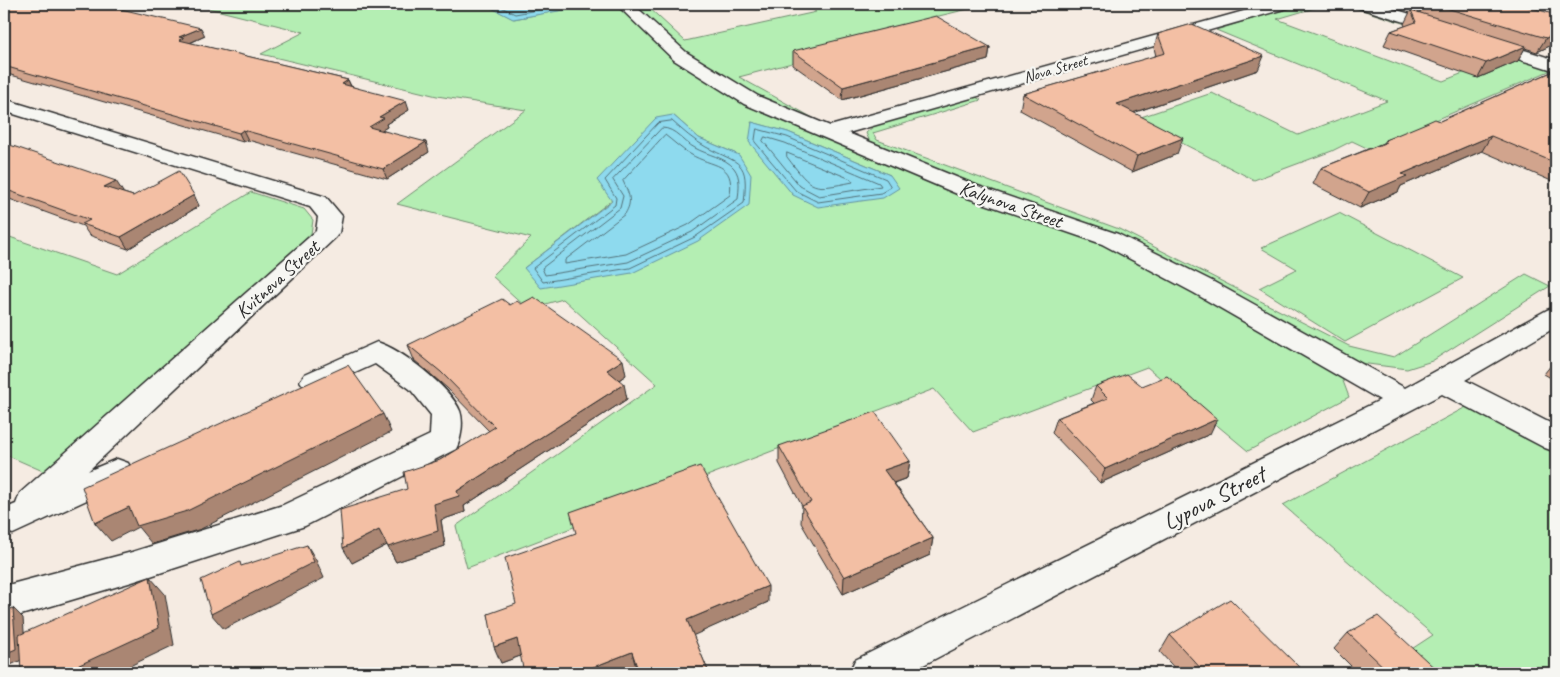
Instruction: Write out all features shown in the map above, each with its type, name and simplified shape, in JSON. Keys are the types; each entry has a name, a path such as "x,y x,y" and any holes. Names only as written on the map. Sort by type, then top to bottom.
{"street":[{"name":"Kalynova Street","path":"624,4 680,56 751,100 970,191 1110,239 1203,287 1405,401"},
{"name":"Nova Street","path":"826,132 1285,4"},
{"path":"1363,4 1455,33"},
{"path":"1473,39 1556,66"},
{"name":"Kvitneva Street","path":"4,105 318,202 330,216 327,233 8,525"},
{"name":"Lypova Street","path":"869,673 1405,401 1556,316"},
{"path":"4,603 132,567 293,516 445,441 446,413 420,382 377,352 288,393"},
{"path":"1442,381 1556,440"},
{"path":"8,525 146,459"}],"green space":[{"path":"192,4 484,4 514,19 587,5 585,4 617,4 673,58 744,103 1105,243 1340,373 1349,397 1248,451 1147,367 973,432 934,389 467,568 456,526 657,384 563,299 528,309 492,276 531,238 397,204 526,110 437,96 261,54 304,32","holes":["673,115 699,138 739,155 524,268 612,200","751,122 788,132 890,175 793,195 780,177"]},
{"path":"630,4 645,4 685,41 816,12 804,4 989,4 868,33 879,40 739,77 822,123 816,125 756,98 685,54"},
{"path":"1301,4 1328,4 1277,19 1443,81 1506,56 1343,4 1351,4 1556,70 1556,73 1549,71 1369,149 1352,141 1332,151 1254,180 1135,119 1212,93 1298,135 1387,101 1216,30"},
{"path":"976,97 981,100 873,133 877,140 1119,229 1349,346 1394,357 1526,274 1550,286 1432,361 1407,369 1360,363 1115,236 977,187 870,142 866,133 875,125"},
{"path":"251,192 304,209 313,220 311,234 45,472 4,454 4,235 117,274"},
{"path":"1339,213 1463,278 1345,342 1259,288 1297,269 1261,248"},
{"path":"1468,406 1556,452 1556,673 1420,673 1401,656 1433,635 1283,505"}],"water":[{"path":"484,4 585,4 587,6 513,19"},
{"path":"673,115 699,138 739,155 751,175 749,205 698,241 632,273 541,288 524,268 612,201 597,180 656,118"},
{"path":"752,122 788,132 890,175 899,188 883,198 818,207 793,195 749,142"}],"building":[{"path":"4,4 100,4 201,28 179,37 184,38 179,40 348,80 342,84 406,101 379,117 384,118 369,127 426,142 383,169 243,130 239,133 4,66"},
{"path":"1433,4 1519,4 1556,15 1556,33 1546,38"},
{"path":"1411,10 1526,46 1486,63 1391,31 1416,22"},
{"path":"936,16 990,47 843,87 793,51"},
{"path":"1192,24 1264,56 1117,104 1183,138 1137,156 1023,94 1165,53 1158,34"},
{"path":"1556,70 1556,163 1491,136 1402,174 1407,176 1369,192 1321,168 1387,142 1385,140 1435,119 1440,121"},
{"path":"4,143 116,181 104,187 133,196 179,171 194,195 121,237 82,224 90,220 4,189"},
{"path":"534,297 623,360 607,370 624,384 457,491 459,496 434,504 438,531 388,547 379,530 343,548 340,510 407,489 404,472 440,460 495,427 441,372 408,345 502,299 510,305 517,301 521,304"},
{"path":"348,365 383,414 187,511 137,526 129,507 95,523 82,487"},
{"path":"1127,374 1142,386 1167,376 1217,419 1105,469 1057,418 1108,398 1096,386"},
{"path":"875,412 910,461 884,470 933,538 844,577 802,506 811,502 779,446"},
{"path":"700,466 768,586 687,620 709,673 639,673 632,652 578,673 524,673 517,639 494,647 488,614 516,604 505,558 576,533 570,512"},
{"path":"307,545 314,562 211,614 201,580 240,562 241,566"},
{"path":"150,577 159,628 62,673 21,673 19,635"},
{"path":"1230,599 1305,673 1205,673 1170,635"},
{"path":"13,608 16,649 4,654 4,612"},
{"path":"1378,616 1440,673 1390,673 1348,633"}]}
